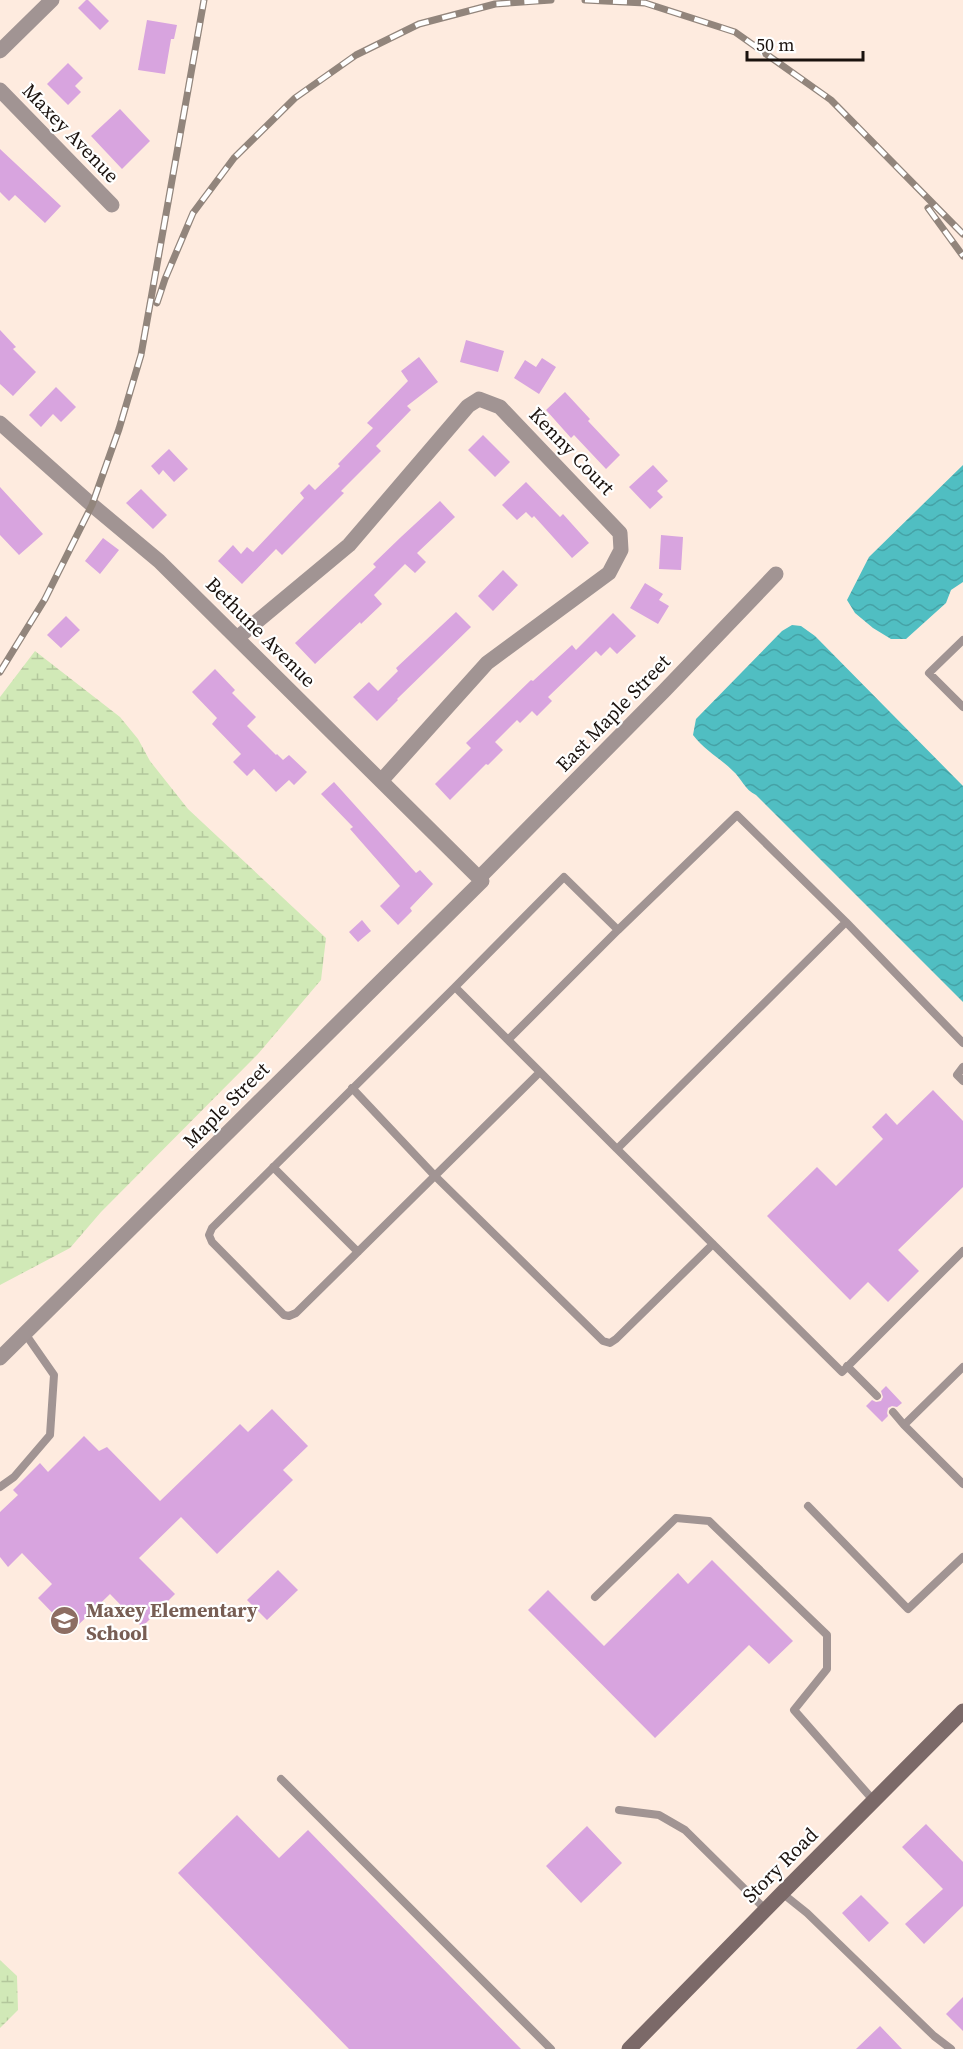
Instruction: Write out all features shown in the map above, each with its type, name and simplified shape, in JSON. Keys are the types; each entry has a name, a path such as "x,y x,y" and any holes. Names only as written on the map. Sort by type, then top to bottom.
{"street":[{"path":"0,51 52,0"},
{"name":"Maxey Avenue","path":"0,90 112,205"},
{"name":"Kenny Court","path":"237,638 350,545 468,406 479,399 500,407 620,533 621,550 609,573 487,663 381,781"},
{"name":"Bethune Avenue","path":"0,423 159,561 480,880"},
{"name":"East Maple Street","path":"480,880 776,574"},
{"name":"Maple Street","path":"0,1359 480,880"},
{"name":"Story Road","path":"629,2049 963,1711"}],"lane":[{"path":"963,639 929,672 963,707"},
{"path":"508,1040 737,815 846,922 963,1043"},
{"path":"540,1072 297,1313 290,1316 284,1315 212,1242 209,1234 212,1228 564,877 618,930"},
{"path":"616,1149 846,922"},
{"path":"455,987 842,1371 963,1251"},
{"path":"963,1067 957,1075 963,1081"},
{"path":"352,1088 435,1176 603,1341 610,1343 616,1339 713,1244"},
{"path":"273,1167 358,1252"},
{"path":"955,1259 963,1267"},
{"path":"0,1487 14,1477 50,1435 54,1375 24,1333"},
{"path":"847,1366 877,1396"},
{"path":"904,1425 963,1366"},
{"path":"892,1412 963,1484"},
{"path":"808,1506 908,1609 963,1557"},
{"path":"596,1597 676,1518 709,1521 826,1635 827,1668 794,1710 874,1801"},
{"path":"281,1779 551,2049"},
{"path":"619,1810 659,1815 685,1830 765,1909"},
{"path":"782,1893 807,1912 934,2036 951,2049"}],"green space":[{"path":"35,651 120,717 138,739 150,761 188,809 326,938 321,980 258,1054 101,1212 70,1248 0,1285 0,697"},
{"path":"0,1960 17,1976 18,2010 0,2028"}],"water":[{"path":"963,465 963,582 951,590 946,603 906,639 891,639 855,613 847,600 869,557"},
{"path":"792,625 801,626 815,636 963,786 963,1002 749,790 733,771 693,735 696,719 782,631"}],"building":[{"path":"86,0 109,21 100,30 78,8"},
{"path":"147,20 177,25 174,39 171,39 165,74 138,70"},
{"path":"68,63 83,78 75,86 81,92 68,105 47,84"},
{"path":"120,109 150,141 122,169 91,136"},
{"path":"0,149 61,206 45,223 15,195 9,201 0,192"},
{"path":"0,330 16,347 13,349 36,372 13,396 0,384"},
{"path":"466,340 504,351 498,372 460,362"},
{"path":"419,357 438,382 407,406 411,410 376,446 381,451 341,491 344,493 282,555 276,549 242,584 218,561 233,545 241,554 247,547 253,552 304,498 300,493 309,484 315,490 340,466 338,464 373,428 367,423 408,381 401,371"},
{"path":"542,358 556,367 539,394 514,378 525,360 536,367"},
{"path":"56,387 76,407 61,422 53,414 41,427 29,415"},
{"path":"565,392 620,455 606,469 574,435 571,438 546,410"},
{"path":"483,435 510,462 495,477 468,450"},
{"path":"169,449 188,469 174,482 163,470 159,475 151,466"},
{"path":"653,465 668,481 657,491 663,497 650,509 629,487"},
{"path":"526,482 560,517 563,514 589,543 572,558 534,516 532,518 526,512 517,520 502,505"},
{"path":"0,487 43,534 19,555 0,535"},
{"path":"141,489 167,515 153,529 126,503"},
{"path":"440,501 455,517 417,553 426,562 415,573 405,564 374,595 382,604 315,664 295,643 376,567 373,564"},
{"path":"661,535 683,537 681,570 659,569"},
{"path":"103,538 119,550 100,574 85,561"},
{"path":"503,570 518,585 493,611 478,596"},
{"path":"645,583 663,594 659,600 669,606 658,624 630,608"},
{"path":"456,612 471,627 377,721 353,697 369,682 378,691 398,671 396,668"},
{"path":"613,613 636,636 617,654 610,647 601,656 596,651 548,697 552,701 537,716 532,711 520,723 517,720 495,742 503,750 450,800 435,784 471,748 466,743 531,680 533,681 572,645 576,650"},
{"path":"66,616 80,630 61,648 47,635"},
{"path":"215,669 235,690 232,693 256,717 247,726 276,755 283,760 289,755 307,772 294,785 289,780 276,792 254,769 247,776 233,762 241,754 212,724 217,718 192,692"},
{"path":"334,782 416,873 420,870 433,884 410,908 412,911 398,925 380,906 400,886 350,829 353,827 321,794"},
{"path":"362,920 371,931 358,942 349,932"},
{"path":"933,1090 963,1121 963,1187 898,1250 919,1271 888,1302 868,1282 850,1300 767,1216 817,1167 836,1186 883,1139 872,1127 886,1113 897,1125"},
{"path":"886,1386 902,1403 897,1407 888,1408 888,1416 882,1422 866,1406 872,1400 881,1401 883,1397 881,1391"},
{"path":"272,1409 308,1446 283,1470 293,1480 217,1554 181,1517 139,1558 175,1594 142,1627 110,1594 71,1632 38,1598 52,1584 22,1553 8,1567 0,1557 0,1512 18,1495 13,1490 40,1463 48,1472 84,1436 99,1451 107,1447 160,1501 240,1424 248,1432"},
{"path":"712,1560 793,1641 769,1664 749,1645 655,1738 528,1610 548,1590 604,1646 678,1573 688,1584"},
{"path":"278,1570 298,1590 267,1620 247,1600"},
{"path":"237,1815 279,1858 308,1830 521,2049 349,2049 178,1873"},
{"path":"926,1824 963,1862 963,1906 924,1944 905,1924 943,1889 902,1847"},
{"path":"587,1826 622,1863 581,1903 546,1866"},
{"path":"861,1895 889,1923 869,1942 842,1913"},
{"path":"963,1997 963,2031 946,2014"},
{"path":"880,2026 902,2049 856,2049"}],"railway":[{"path":"0,672 45,599 92,505 119,429 141,355 204,0"},
{"path":"157,303 193,213 234,158 295,98 356,55 419,24 495,4 551,0"},
{"path":"585,0 645,3 735,32 831,100 963,234"},
{"path":"928,208 963,256"}],"place":[{"name":"Maxey Elementary School","path":"65,1621"}]}
